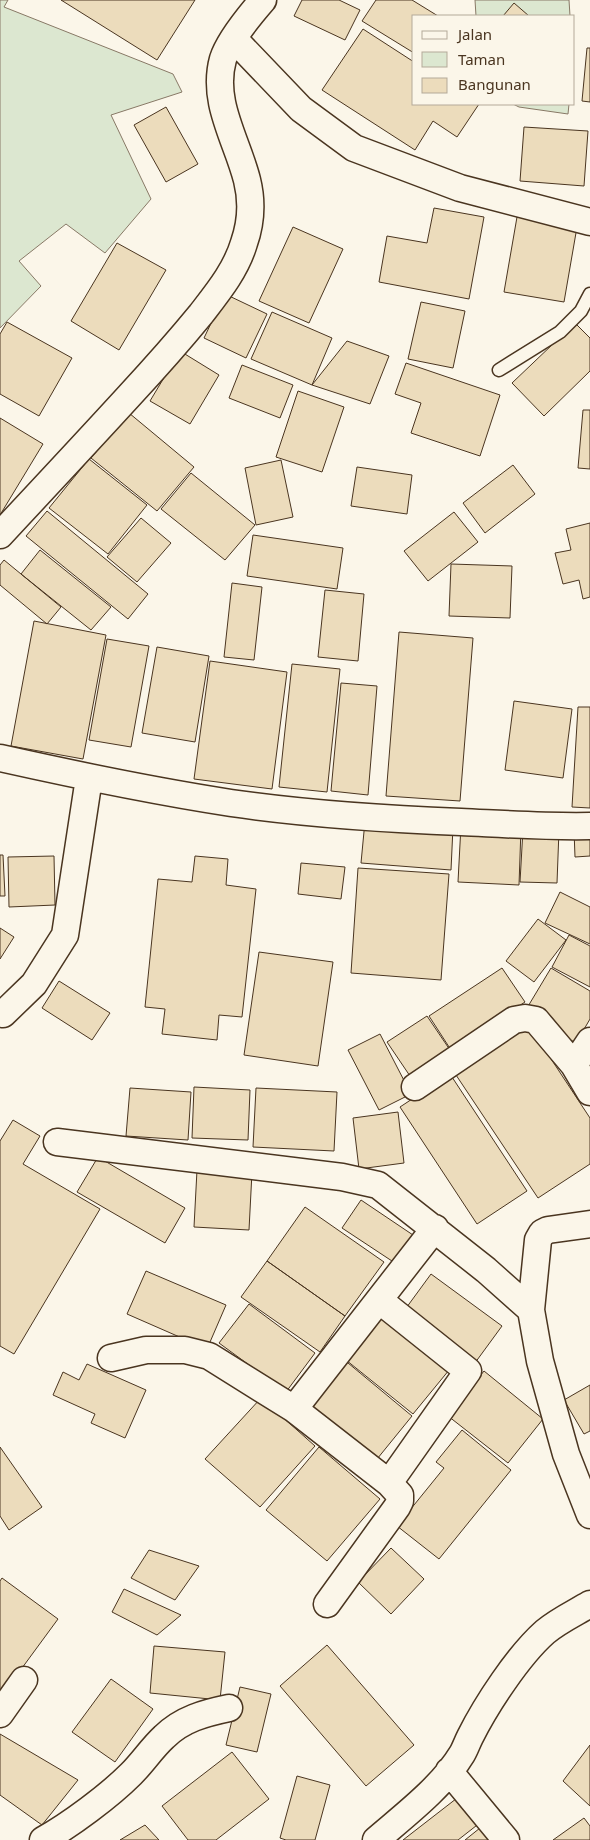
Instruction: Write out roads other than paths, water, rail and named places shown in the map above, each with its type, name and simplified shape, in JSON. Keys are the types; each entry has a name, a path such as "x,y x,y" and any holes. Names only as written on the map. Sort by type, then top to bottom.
{"street":[{"path":"0,535 173,348 233,271 245,243 251,210 248,181 227,123 220,97 223,62 234,38 263,0"},
{"path":"234,38 301,109 354,148 460,188 590,222"},
{"path":"0,758 90,778 231,803 362,818 557,827 590,826"},
{"path":"3,1014 34,984 65,935 90,778"},
{"path":"415,1087 514,1020 519,1019 536,1020 574,1065 590,1092"},
{"path":"574,1065 590,1041"},
{"path":"57,1142 351,1179 378,1185 435,1228 486,1270 530,1310"},
{"path":"590,1224 548,1230 542,1233 538,1240 530,1310 540,1361 566,1454 590,1515"},
{"path":"294,1409 435,1228"},
{"path":"379,1300 468,1371 389,1483"},
{"path":"110,1358 146,1350 185,1350 209,1356 294,1409 389,1483 400,1495 400,1501 326,1604"},
{"path":"376,1840 423,1800 449,1771 462,1754 493,1698 523,1656 545,1632 590,1604"},
{"path":"0,1714 24,1680"},
{"path":"42,1840 78,1816 131,1775 165,1736 186,1721 201,1714 229,1708"},
{"path":"449,1771 506,1840"}],"lane":[{"path":"499,370 560,332 581,311 590,294"}]}
